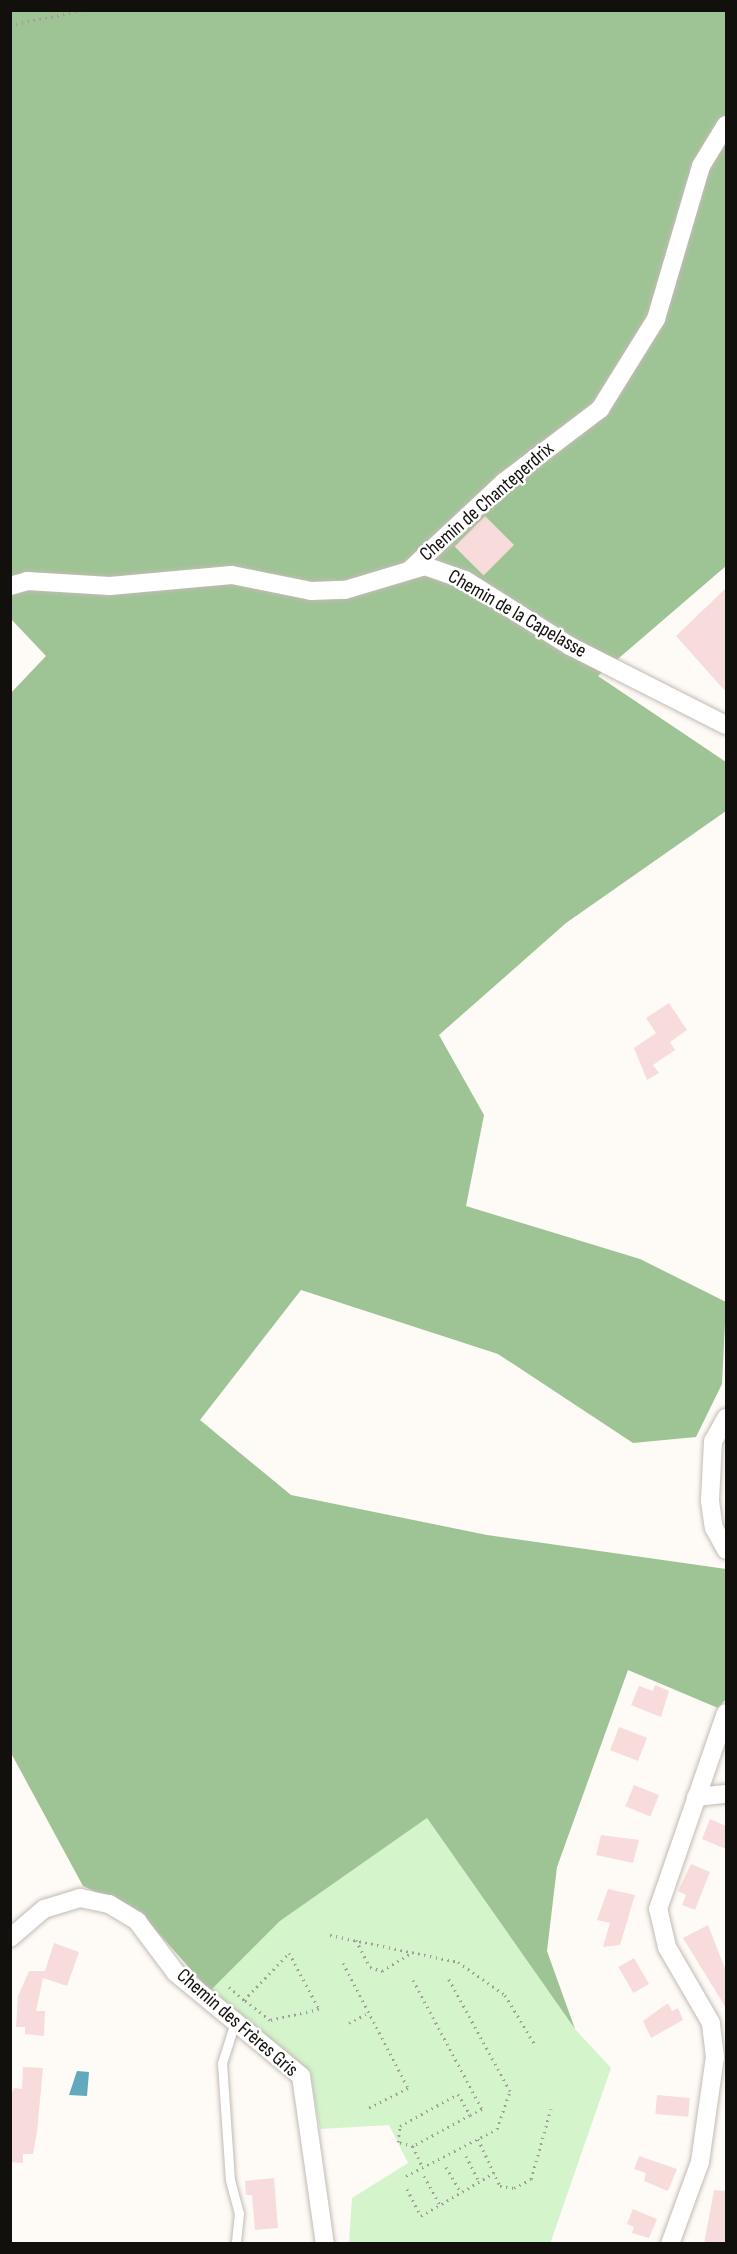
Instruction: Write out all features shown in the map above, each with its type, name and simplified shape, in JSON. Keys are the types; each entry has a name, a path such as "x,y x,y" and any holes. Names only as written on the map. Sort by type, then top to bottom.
{"street":[{"name":"Chemin de Chanteperdrix","path":"412,568 504,482 600,409 656,319 700,166 726,125"},
{"name":"Chemin de la Capelasse","path":"10,586 27,581 110,586 232,575 311,591 345,590 412,568 425,566 465,580 561,641 726,725"},
{"path":"726,1418 713,1441 710,1501 714,1528 726,1550"},
{"path":"670,2244 700,2162 711,2109 715,2057 711,2023 667,1947 658,1908 726,1713"},
{"path":"696,1797 726,1794"},
{"name":"Chemin des Frères Gris","path":"10,1938 44,1909 80,1898 109,1904 137,1921 176,1973 302,2076 325,2244"}],"lane":[{"path":"235,2022 222,2063 230,2180 239,2213 236,2244"}],"path":[{"path":"10,25 83,10"},
{"path":"330,1935 458,1962 505,1995 534,2043"},
{"path":"356,1940 370,1967 382,1971 413,1952"},
{"path":"228,1987 244,2000 270,2020 319,2009 289,1953 244,2000"},
{"path":"343,1963 366,2014 408,2088 366,2109"},
{"path":"406,2176 497,2129 510,2091 447,1976"},
{"path":"413,1980 482,2109 413,2146 398,2142 400,2126 458,2094 470,2115"},
{"path":"349,2023 366,2014"},
{"path":"478,2139 500,2186 514,2188 531,2179 551,2109"},
{"path":"413,2146 422,2166"},
{"path":"466,2156 479,2182"},
{"path":"446,2167 460,2193"},
{"path":"407,2189 420,2216 494,2173"},
{"path":"424,2176 440,2205"}],"green space":[{"path":"11,11 726,11 726,566 598,676 726,762 726,811 566,923 439,1035 484,1115 466,1206 640,1259 726,1302 722,1384 696,1437 633,1443 498,1354 301,1290 200,1420 291,1495 487,1535 726,1569 726,1699 718,1708 628,1670 557,1867 547,1951 575,2029 427,1818 280,1921 210,1991 152,1926 129,1908 83,1886 11,1753 10,694 46,656 11,619"},
{"path":"427,1818 575,2029 611,2068 550,2244 349,2243 352,2198 408,2163 389,2125 320,2129 310,2074 210,1991 280,1921"}],"water":[{"path":"77,2071 89,2072 87,2096 69,2095"}],"building":[{"path":"485,516 514,545 484,575 455,546"},
{"path":"726,588 726,692 676,636"},
{"path":"669,1003 687,1030 670,1042 675,1050 653,1065 659,1073 647,1080 634,1048 656,1033 646,1018"},
{"path":"655,1685 669,1691 661,1717 631,1705 639,1686 653,1691"},
{"path":"619,1727 647,1738 638,1761 610,1750"},
{"path":"634,1785 659,1795 650,1816 625,1806"},
{"path":"710,1819 726,1826 726,1849 702,1839"},
{"path":"601,1835 639,1840 633,1863 596,1855"},
{"path":"691,1864 710,1872 695,1910 682,1905 686,1895 678,1891"},
{"path":"608,1889 635,1895 620,1945 603,1947 610,1923 597,1920"},
{"path":"708,1925 726,1971 726,2008 683,1938"},
{"path":"54,1943 79,1952 67,1986 43,1978 36,2011 45,2011 44,2036 25,2034 25,2027 16,2027 18,1996 29,1971 45,1971"},
{"path":"634,1958 649,1984 633,1993 618,1967"},
{"path":"668,2003 672,2011 678,2008 683,2020 651,2038 643,2021"},
{"path":"23,2067 43,2068 33,2154 23,2154 23,2163 10,2162 10,2097 14,2088 22,2089"},
{"path":"657,2095 690,2098 688,2117 655,2114"},
{"path":"639,2156 677,2169 668,2191 644,2181 646,2173 634,2169"},
{"path":"274,2178 278,2228 255,2230 252,2195 246,2195 245,2181"},
{"path":"714,2190 726,2191 726,2244 704,2244"},
{"path":"633,2209 657,2219 649,2238 632,2233 634,2227 627,2224"}]}
